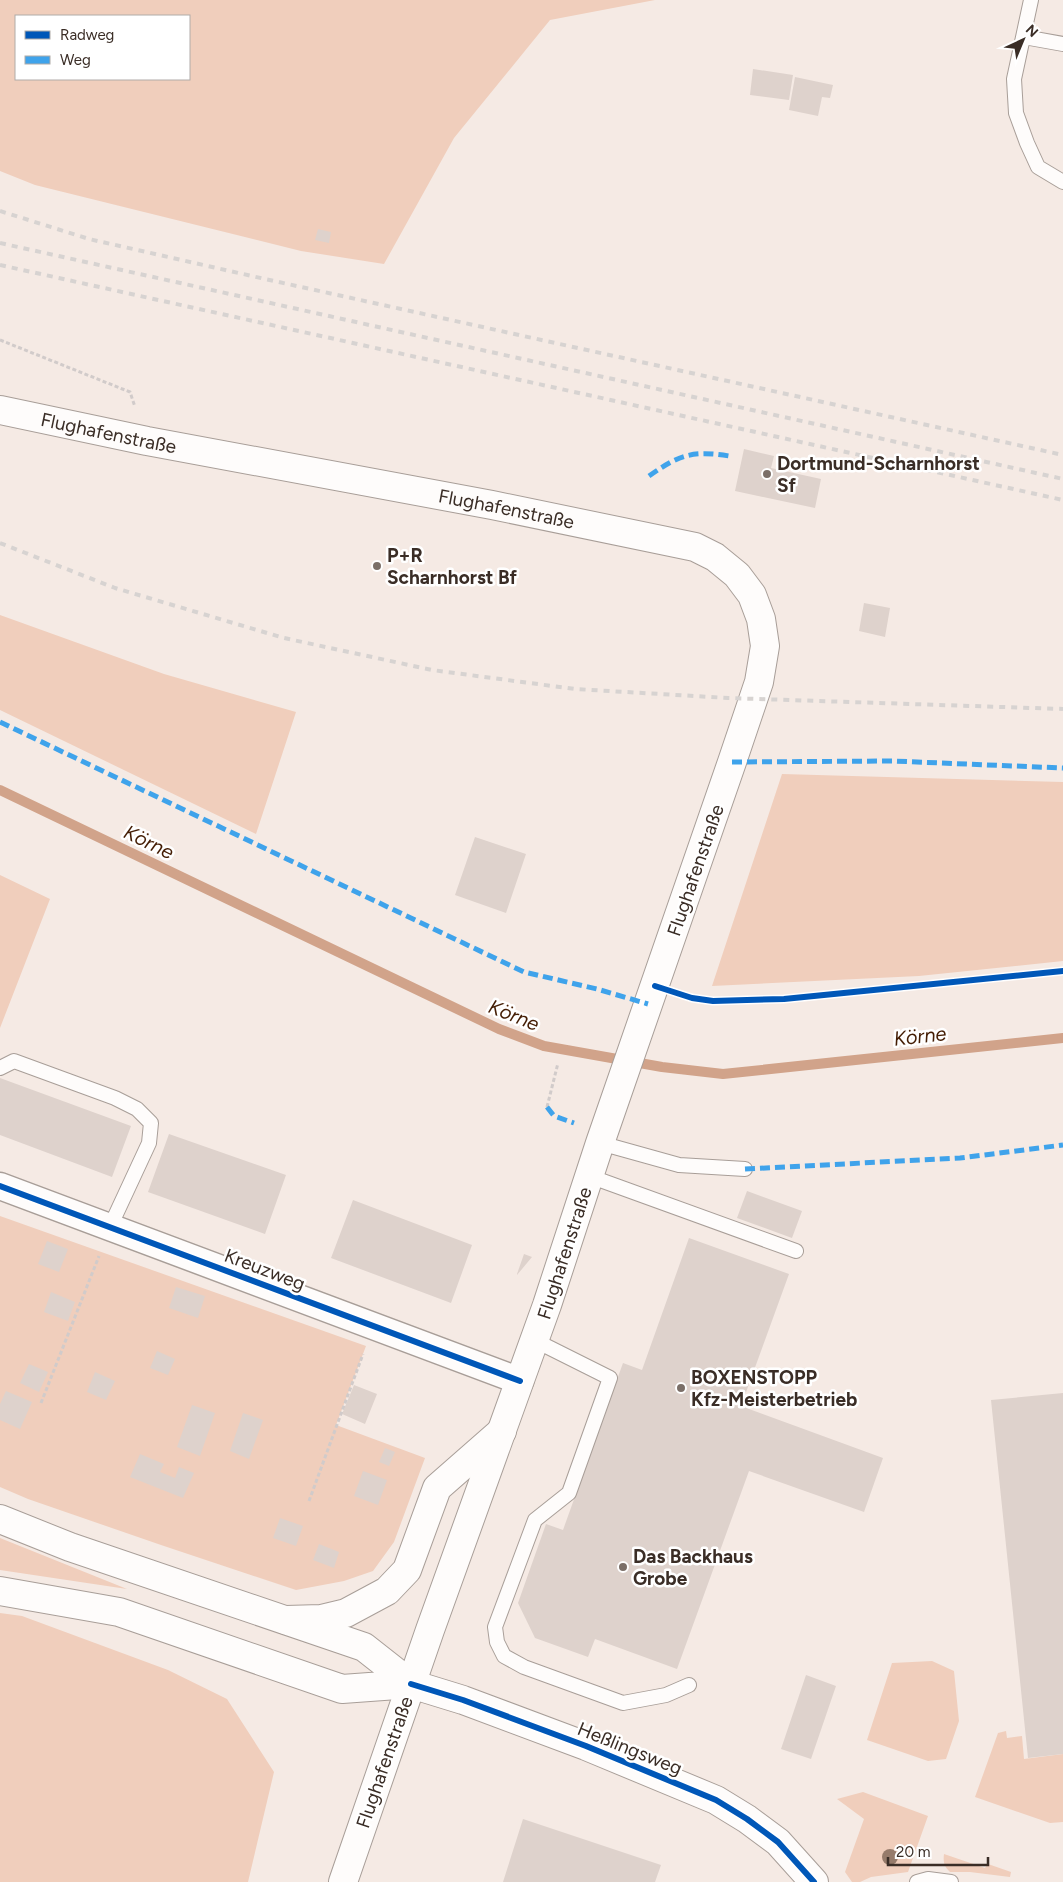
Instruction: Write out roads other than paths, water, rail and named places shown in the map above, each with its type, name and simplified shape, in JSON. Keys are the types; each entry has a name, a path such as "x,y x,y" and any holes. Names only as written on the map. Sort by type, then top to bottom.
{"main road":[{"name":"Flughafenstraße","path":"0,410 147,441 389,485 695,547 715,557 737,575 752,595 761,619 765,646 760,674 732,762 503,1430 411,1684 343,1882"},
{"path":"285,1620 321,1619 346,1613 387,1591 408,1570 437,1488 503,1430"},
{"path":"0,1519 79,1550 364,1647 411,1684"},
{"path":"0,1591 120,1612 342,1689 411,1684"},
{"name":"Heßlingsweg","path":"411,1684 463,1700 586,1746 716,1800 747,1819 778,1842 814,1882"}],"street":[{"name":"Kreuzweg","path":"0,1186 520,1381"}],"lane":[{"path":"1031,0 1014,79 1016,112 1027,143 1038,166 1063,182"},
{"path":"1024,37 1063,44"},
{"path":"0,1068 14,1061 69,1080 137,1109 151,1123 149,1143 110,1227"},
{"path":"600,1143 679,1165 745,1169"},
{"path":"589,1176 796,1251"},
{"path":"534,1340 610,1378 569,1493 535,1520 495,1627 497,1642 504,1656 524,1667 624,1703 666,1695 689,1685"},
{"path":"917,1882 928,1879 951,1882"}],"waterway":[{"name":"Körne","path":"0,790 499,1029 544,1046 662,1067 723,1074 1063,1038"}],"railway":[{"path":"0,211 89,239 1063,455"},
{"path":"0,243 1063,479"},
{"path":"0,265 1063,500"},
{"path":"0,543 115,588 284,638 432,670 575,689 728,698 1063,709"}],"place":[{"name":"Dortmund-Scharnhorst Sf","path":"767,474"},
{"name":"P+R Scharnhorst Bf","path":"377,566"},
{"name":"BOXENSTOPP Kfz-Meisterbetrieb","path":"681,1388"},
{"name":"Das Backhaus Grobe","path":"623,1567"}]}
